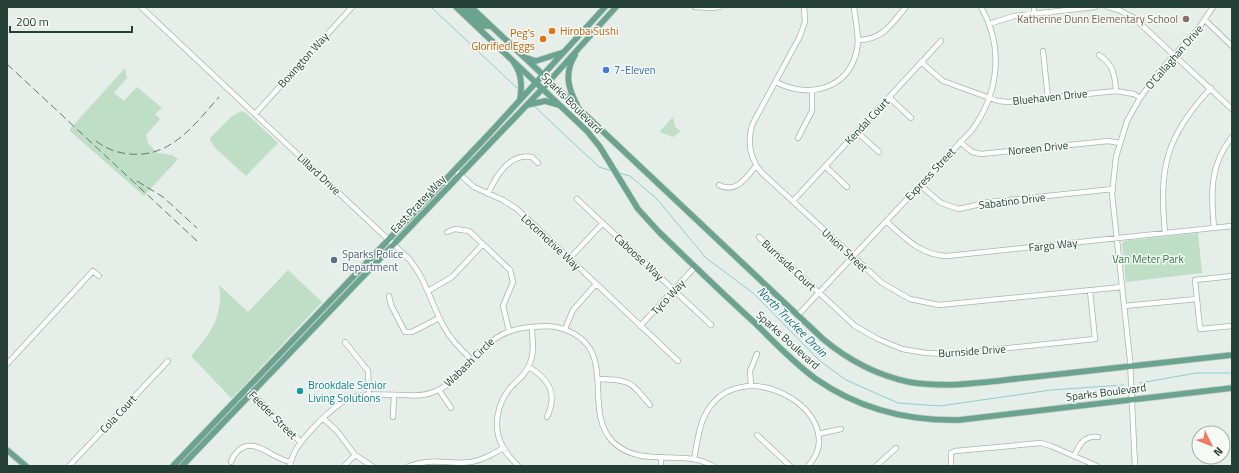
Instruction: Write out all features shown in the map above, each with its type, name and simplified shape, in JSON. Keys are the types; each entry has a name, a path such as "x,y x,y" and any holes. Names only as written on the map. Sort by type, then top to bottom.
{"main road":[{"name":"Sparks Boulevard","path":"456,7 588,131 606,156 620,181 646,220 815,378 850,399 891,414 936,420 959,420 1232,388"},
{"path":"463,7 484,26 490,26"},
{"name":"Sparks Boulevard","path":"471,7 823,339 848,358 886,376 914,382 955,385 1232,355"},
{"name":"East Prater Way","path":"173,466 455,170 605,7"},
{"name":"East Prater Way","path":"182,466 543,88 616,7"},
{"path":"580,111 571,94 567,79 570,66 582,44"},
{"path":"520,54 536,61 553,56 567,48"},
{"path":"508,55 520,74 520,99"},
{"path":"524,108 531,104 545,101 562,106"},
{"path":"7,450 26,466"}],"street":[{"name":"Lillard Drive","path":"141,7 394,244 415,266 428,291 439,318 455,343 472,360"},
{"name":"Boxington Way","path":"255,114 352,7"},
{"path":"695,7 720,7"},
{"path":"719,185 730,188 738,186 756,166 751,152 751,132 755,119 800,36 804,22 804,7"},
{"path":"776,82 792,89 812,91 826,87 843,76 855,57 858,40 854,7"},
{"path":"858,40 870,40 880,36 906,7"},
{"name":"Express Street","path":"798,315 978,121 990,98 995,78 996,60 995,44 989,24 981,7"},
{"path":"1034,7 1034,13"},
{"path":"989,24 1008,17 1095,7"},
{"path":"1108,7 1119,10 1131,16 1211,88 1232,109"},
{"name":"O'Callaghan Drive","path":"1135,466 1130,366 1112,189 1114,170 1127,121 1140,98 1158,73 1205,20 1213,7"},
{"path":"1205,20 1232,46"},
{"name":"Kendal Court","path":"793,201 941,41"},
{"path":"1043,51 1048,98"},
{"path":"1099,55 1112,67 1115,77 1116,91"},
{"name":"Bluehaven Drive","path":"921,62 943,81 1003,102 1116,91 1134,94 1140,98"},
{"path":"1165,233 1162,190 1168,156 1182,122 1211,88"},
{"path":"798,138 812,111 812,91"},
{"path":"889,97 911,118"},
{"path":"857,132 879,152"},
{"path":"1214,228 1211,198 1212,180 1221,154 1232,138"},
{"name":"Noreen Drive","path":"960,142 972,152 981,154 1108,141 1120,143"},
{"path":"488,194 499,172 515,160 528,156 532,157 538,163"},
{"name":"Union Street","path":"756,166 852,256 891,290 910,299 930,304 950,305 1122,287"},
{"path":"825,166 847,187"},
{"name":"Locomotive Way","path":"455,170 474,188 502,200 517,210 678,361"},
{"name":"Sabatino Drive","path":"920,185 941,203 959,209 989,202 1112,189"},
{"name":"Caboose Way","path":"577,199 711,325"},
{"name":"Fargo Way","path":"886,221 916,247 939,256 1232,226"},
{"path":"570,259 603,223"},
{"path":"447,232 455,229 465,229 508,267 512,274 512,286 505,297 503,306 509,330"},
{"name":"Burnside Court","path":"759,237 818,293"},
{"path":"428,291 452,277 483,244"},
{"name":"Tyco Way","path":"640,326 695,267"},
{"path":"7,364 93,271 99,276"},
{"path":"1232,276 1195,280 1200,329 1232,326"},
{"path":"565,329 573,310 596,284"},
{"name":"Burnside Drive","path":"818,293 855,326 878,339 914,351 944,354 1095,339 1090,290"},
{"path":"389,296 391,305 406,332 412,332 439,318"},
{"path":"1124,306 1197,299"},
{"name":"Wabash Circle","path":"290,464 301,442 323,418 343,400 354,396 369,394 424,395 439,390 451,382 491,340 509,330 550,326 565,329 582,340 591,352 597,364 599,379 599,416 609,436 619,447 633,454 694,459 713,466"},
{"path":"518,466 503,448 497,428 500,406 506,393 529,367 533,349 532,327"},
{"path":"345,342 368,371 369,394"},
{"path":"751,386 750,371 756,354"},
{"name":"Cola Court","path":"69,466 168,361"},
{"path":"529,367 542,375 550,387 551,410 547,417"},
{"path":"599,379 626,381 634,386 650,405"},
{"path":"694,459 701,425 712,405 728,392 751,386 774,389 796,401 809,414 818,434 817,451 808,466"},
{"name":"Feeder Street","path":"246,388 266,406 283,427 301,442"},
{"path":"439,390 451,408"},
{"path":"393,417 394,395"},
{"path":"323,418 337,431 355,455 372,466"},
{"path":"818,434 841,429"},
{"path":"757,435 790,466"},
{"path":"1074,456 1083,440 1091,437 1098,437"},
{"path":"951,466 950,452 956,450 1038,443 1051,446 1097,466"},
{"path":"231,462 239,450 250,445 258,447 290,464"},
{"path":"409,466 427,463 472,462 486,458 503,448"},
{"path":"876,466 896,448"},
{"path":"344,466 355,455"},
{"path":"661,457 661,466"},
{"path":"880,462 884,466"}],"green space":[{"path":"125,68 127,78 114,93 124,101 137,87 162,108 155,114 160,119 146,135 148,143 157,153 172,155 178,159 144,196 70,131 70,129"},
{"path":"242,111 278,143 246,176 216,149 210,140 211,137 232,116"},
{"path":"673,117 675,127 681,131 673,137 660,131"},
{"name":"Van Meter Park","path":"1198,233 1202,273 1126,282 1122,243 1124,241"},
{"path":"288,270 322,302 231,398 191,356 210,332 214,324 219,306 219,285 248,312"}],"waterway":[{"name":"North Truckee Drain","path":"431,7 517,88"},
{"name":"North Truckee Drain","path":"535,107 599,167 612,171"},
{"name":"North Truckee Drain","path":"619,173 630,176 657,199 706,258 753,293 820,361 846,380 898,403 940,406 1051,390 1123,385"},
{"name":"North Truckee Drain","path":"1140,383 1196,373 1232,373"}],"railway":[{"path":"7,64 197,241"},
{"path":"96,141 117,152 145,154 158,151 181,137 201,118 219,97"},
{"path":"137,181 163,197 197,228"}],"place":[{"name":"Katherine Dunn Elementary School","path":"1186,19"},
{"name":"Hiroba Sushi","path":"552,31"},
{"name":"Peg's Glorified Eggs","path":"543,39"},
{"name":"7-Eleven","path":"606,70"},
{"name":"Sparks Police Department","path":"334,260"},
{"name":"Brookdale Senior Living Solutions","path":"300,391"}]}
